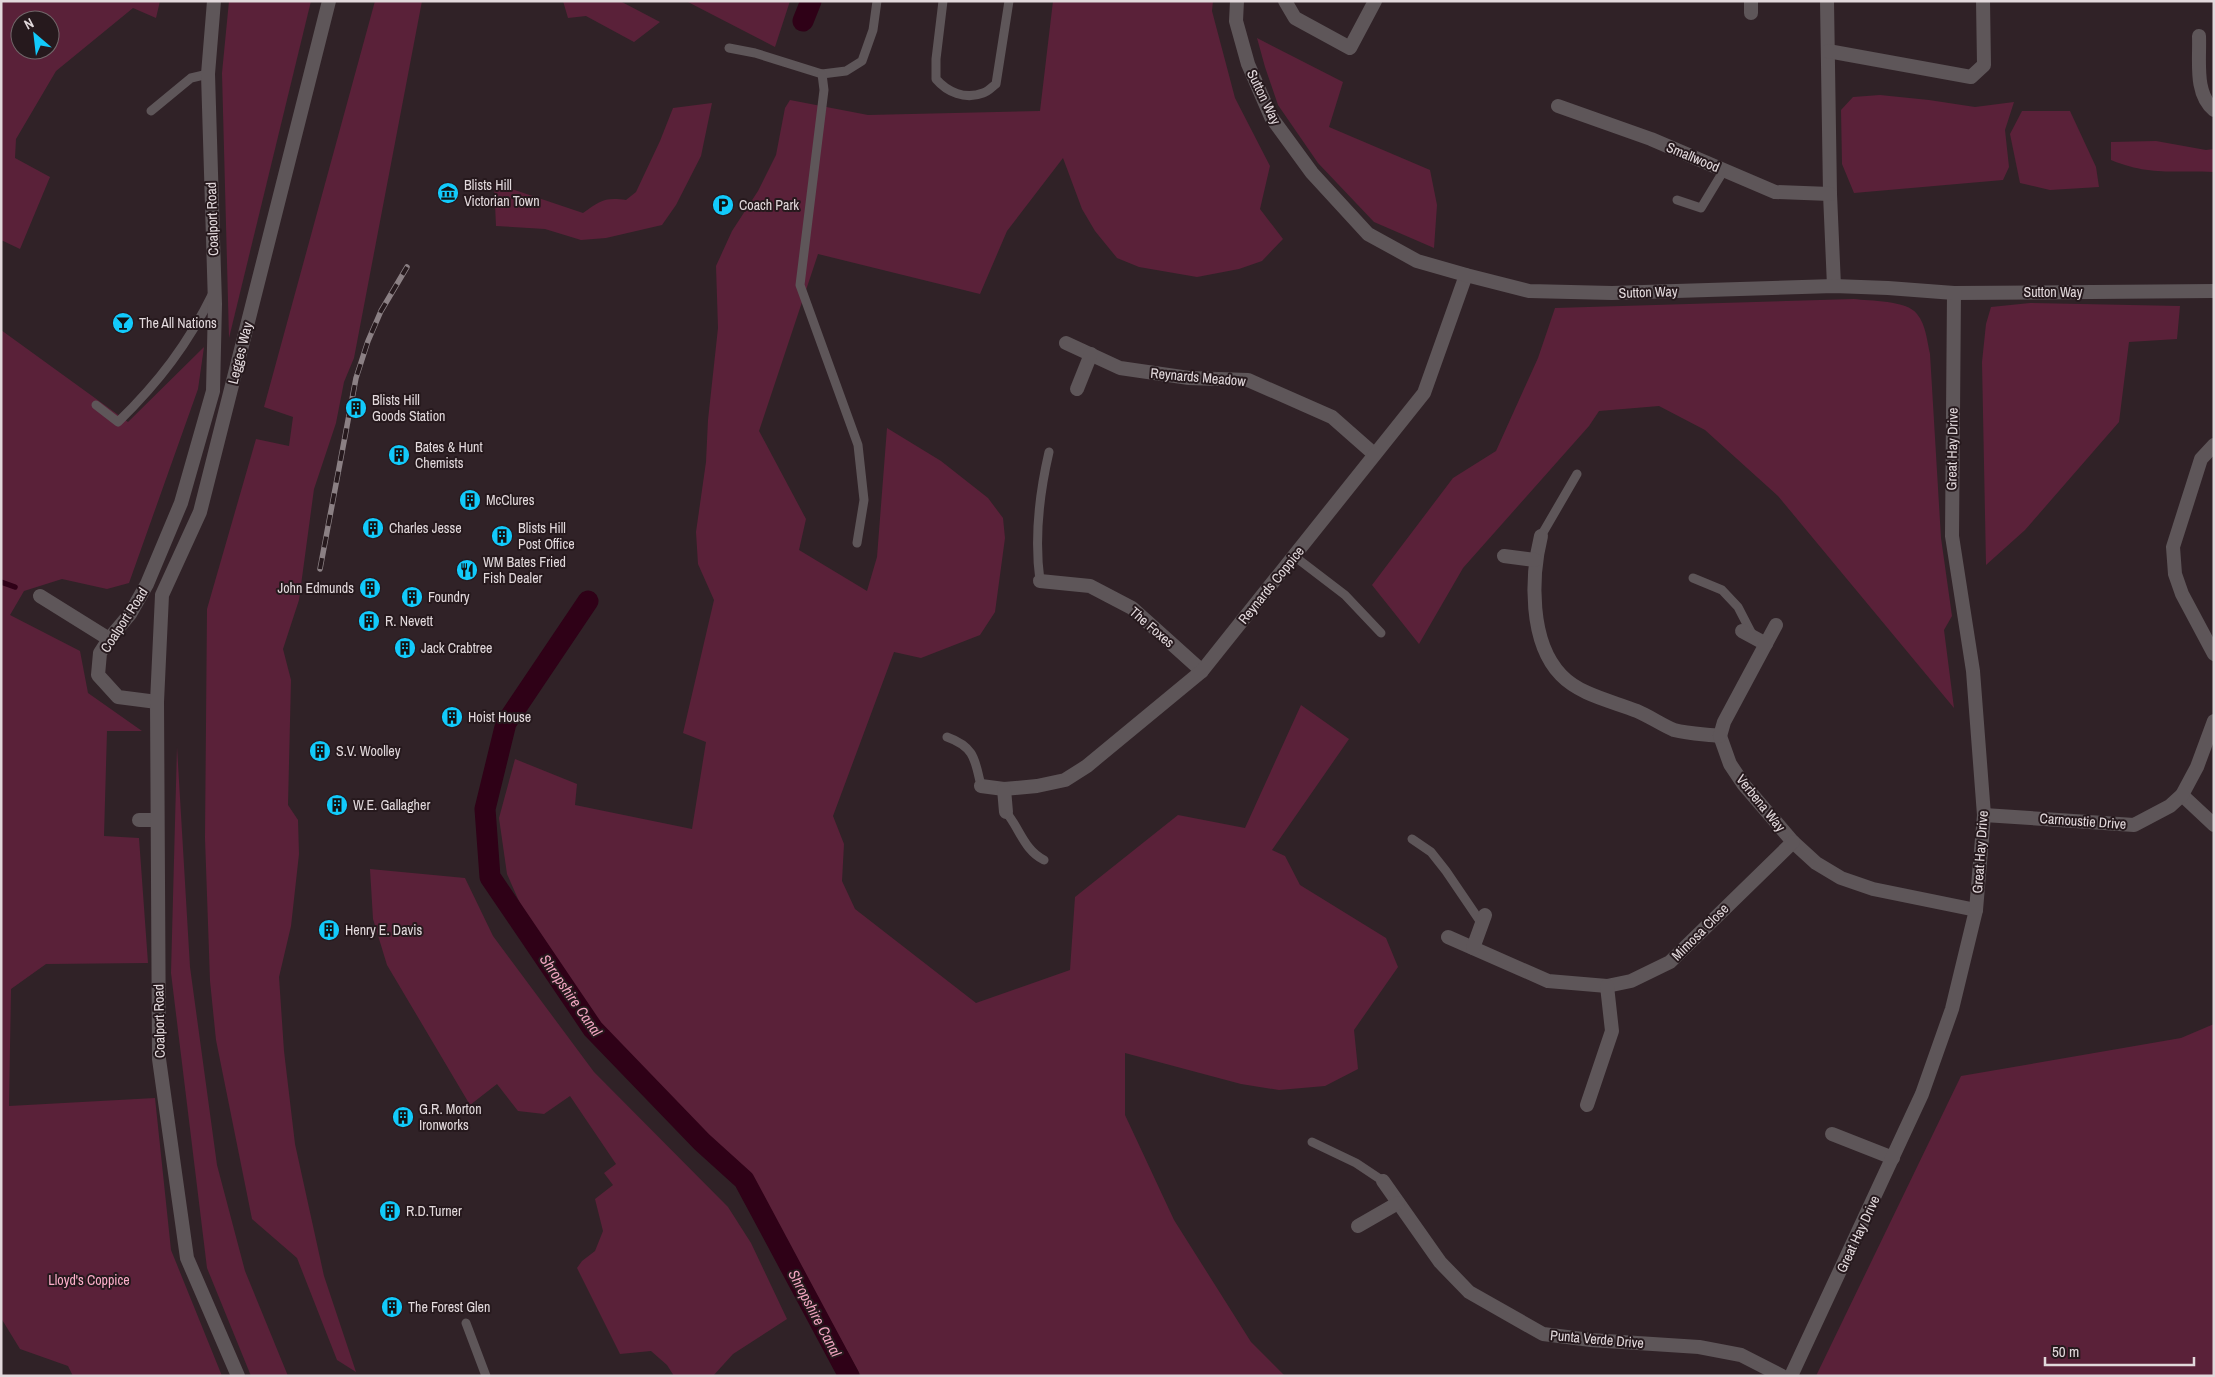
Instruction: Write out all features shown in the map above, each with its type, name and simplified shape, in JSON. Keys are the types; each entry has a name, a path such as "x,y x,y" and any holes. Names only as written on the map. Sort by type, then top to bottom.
{"street":[{"name":"Coalport Road","path":"214,1 208,74 214,291 213,391 181,503 147,584 130,614 100,653 98,675 118,697 157,702 159,1059 187,1258 238,1376"},
{"name":"Legges Way","path":"157,702 162,596 200,512 329,1"},
{"name":"Sutton Way","path":"1237,1 1236,21 1248,64 1271,117 1312,172 1368,234 1417,261 1466,276 1529,291 1612,293 1834,286 1954,293 2214,291"},
{"path":"1285,1 1294,18 1350,48 1375,1"},
{"path":"1827,1 1830,194 1834,286"},
{"path":"1828,51 1971,77 1984,65 1983,1"},
{"path":"2199,36 2200,91 2207,104 2214,110"},
{"name":"Smallwood","path":"1558,106 1651,138 1775,192 1830,194"},
{"name":"Reynards Coppice","path":"981,786 1004,789 1037,786 1065,780 1087,766 1202,671 1424,393 1466,276"},
{"name":"Great Hay Drive","path":"1791,1376 1922,1094 1952,1009 1976,910 1984,815 1972,671 1952,536 1954,293"},
{"name":"Reynards Meadow","path":"1066,343 1120,368 1189,378 1248,380 1332,417 1374,454"},
{"path":"1077,389 1091,354"},
{"path":"2214,446 2201,459 2173,547 2175,574 2182,594 2214,654"},
{"path":"1541,536 1535,560 1534,585 1540,637 1548,656 1561,675 1609,703 1636,710 1674,730 1720,736 1724,722 1776,625"},
{"path":"1504,556 1535,560"},
{"name":"The Foxes","path":"1040,581 1090,586 1132,608 1202,671"},
{"path":"40,596 109,639"},
{"path":"1748,634 1766,644"},
{"name":"Carnoustie Drive","path":"1984,815 2134,825 2170,806 2182,795 2197,767 2214,721"},
{"name":"Verbena Way","path":"1720,736 1730,764 1744,785 1793,842 1816,863 1841,878 1873,889 1976,910"},
{"path":"1004,789 1006,812"},
{"path":"2182,795 2214,825"},
{"path":"140,820 157,820"},
{"name":"Mimosa Close","path":"1448,937 1548,981 1607,986 1632,981 1670,962 1793,842"},
{"path":"1472,948 1484,920"},
{"path":"1587,1105 1612,1030 1607,986"},
{"path":"1832,1134 1892,1158"},
{"name":"Punta Verde Drive","path":"1383,1181 1440,1262 1469,1292 1543,1334 1591,1340 1700,1347 1741,1356 1782,1376"},
{"path":"1358,1226 1398,1202"}],"lane":[{"path":"729,48 755,53 822,74 846,71 862,61 873,30 877,1"},
{"path":"943,1 936,59 936,79 946,90 965,95 984,93 996,84 1009,1"},
{"path":"151,111 191,78 208,74"},
{"path":"822,74 824,90 800,285 858,446 864,500 857,543"},
{"path":"1677,200 1701,208 1724,170"},
{"path":"96,405 118,422 166,370 195,330 214,291"},
{"path":"1040,581 1037,559 1037,517 1049,452"},
{"path":"1541,536 1577,474"},
{"path":"1294,556 1345,595 1381,633"},
{"path":"1693,578 1722,590 1738,607 1748,634"},
{"path":"947,737 959,741 971,750 981,786"},
{"path":"1006,812 1027,848 1044,860"},
{"path":"1412,839 1431,852 1484,920"},
{"path":"1312,1142 1356,1162 1383,1181"},
{"path":"466,1323 486,1376"}],"green space":[{"path":"1,1 160,1 156,18 133,8 56,71 16,139 15,158 50,177 20,249 1,240"},
{"path":"229,1 311,1 229,338 222,73"},
{"path":"375,1 422,1 354,358 344,382 336,423 314,489 299,600 283,649 291,680 288,805 298,820 299,854 291,926 279,977 284,1051 295,1144 324,1276 356,1372 337,1360 297,1258 252,1219 216,1040 210,981 205,838 207,609 256,439 289,446 293,417 264,407"},
{"path":"563,1 620,1 660,22 634,42 586,16 568,18"},
{"path":"686,1 790,1 775,47"},
{"path":"1053,1 1213,1 1212,11 1235,98 1270,166 1260,209 1283,239 1262,261 1239,269 1197,277 1139,267 1117,258 1095,231 1082,209 1063,158 1007,231 980,294 818,254 759,431 806,519 799,550 867,591 877,557 887,428 941,461 988,498 1003,518 1005,538 995,612 980,635 921,658 894,652 833,816 844,844 842,881 855,909 976,1003 1070,970 1075,897 1178,815 1245,828 1301,705 1349,739 1272,850 1285,856 1300,885 1386,938 1398,967 1354,1030 1358,1069 1325,1086 1279,1090 1241,1084 1125,1053 1125,1115 1174,1220 1251,1342 1285,1376 861,1376 769,1211 735,1160 667,1108 593,1024 533,933 507,874 499,818 515,759 577,784 575,805 692,829 706,742 683,733 714,600 698,564 696,532 706,462 708,420 718,328 716,266 732,231 758,191 776,155 785,108 790,100 868,115 1040,111"},
{"path":"1257,38 1343,82 1329,127 1430,170 1437,205 1434,248 1374,222 1318,163 1278,105"},
{"path":"1880,95 1975,107 2014,102 2005,130 2009,167 2003,180 1854,193 1842,164 1841,110 1853,97"},
{"path":"712,103 701,156 676,205 662,225 606,238 581,240 545,229 496,226 494,183 583,213 603,201 612,199 626,200 636,192 673,108"},
{"path":"2022,111 2070,111 2096,167 2099,187 2050,190 2020,183 2010,134"},
{"path":"2156,141 2206,150 2214,149 2214,172 2150,170 2111,160 2111,142"},
{"path":"1854,299 1887,302 1912,309 1917,314 1926,333 1930,354 1941,538 1952,616 1944,630 1954,708 1778,496 1705,430 1659,406 1599,411 1589,426 1463,568 1419,644 1372,585 1453,478 1496,451 1538,358 1555,308"},
{"path":"2030,303 2180,306 2177,339 2129,342 2119,422 2025,530 1986,565 1982,362 1986,324 1991,307"},
{"name":"Lloyd's Coppice","path":"1,330 128,422 204,347 198,389 129,583 107,589 62,579 24,591 10,615 80,651 88,693 142,731 107,731 104,836 139,838 148,963 46,964 11,989 9,1106 155,1098 171,1250 222,1376 73,1376 68,1366 20,1349 1,1318"},
{"path":"177,747 190,967 217,1165 245,1271 288,1376 251,1376 207,1268 171,973"},
{"path":"370,869 465,878 493,936 594,1072 728,1207 751,1243 787,1319 733,1354 713,1376 674,1376 667,1365 651,1351 620,1354 577,1268 582,1261 595,1251 603,1231 595,1199 613,1185 604,1173 616,1164 570,1096 544,1114 518,1111 497,1084 470,1105 387,965 373,919"},
{"path":"2214,1024 2214,1376 1816,1376 1961,1076 2181,1038"}],"waterway":[{"name":"Shropshire Canal","path":"803,21 811,1"},
{"path":"1,582 15,587"},
{"name":"Shropshire Canal","path":"588,601 506,723 485,809 490,877 593,1029 702,1142 744,1180 849,1376"}],"railway":[{"path":"320,569 356,378 368,341 381,311 407,267"}],"place":[{"name":"Blists Hill Victorian Town","path":"448,193"},
{"name":"Coach Park","path":"723,205"},
{"name":"The All Nations","path":"123,323"},
{"name":"Blists Hill Goods Station","path":"356,408"},
{"name":"Bates & Hunt Chemists","path":"399,455"},
{"name":"McClures","path":"470,500"},
{"name":"Charles Jesse","path":"373,528"},
{"name":"Blists Hill Post Office","path":"502,536"},
{"name":"WM Bates Fried Fish Dealer","path":"467,570"},
{"name":"John Edmunds","path":"370,588"},
{"name":"Foundry","path":"412,597"},
{"name":"R. Nevett","path":"369,621"},
{"name":"Jack Crabtree","path":"405,648"},
{"name":"Hoist House","path":"452,717"},
{"name":"S.V. Woolley","path":"320,751"},
{"name":"W.E. Gallagher","path":"337,805"},
{"name":"Henry E. Davis","path":"329,930"},
{"name":"G.R. Morton Ironworks","path":"403,1117"},
{"name":"R.D.Turner","path":"390,1211"},
{"name":"The Forest Glen","path":"392,1307"}]}
